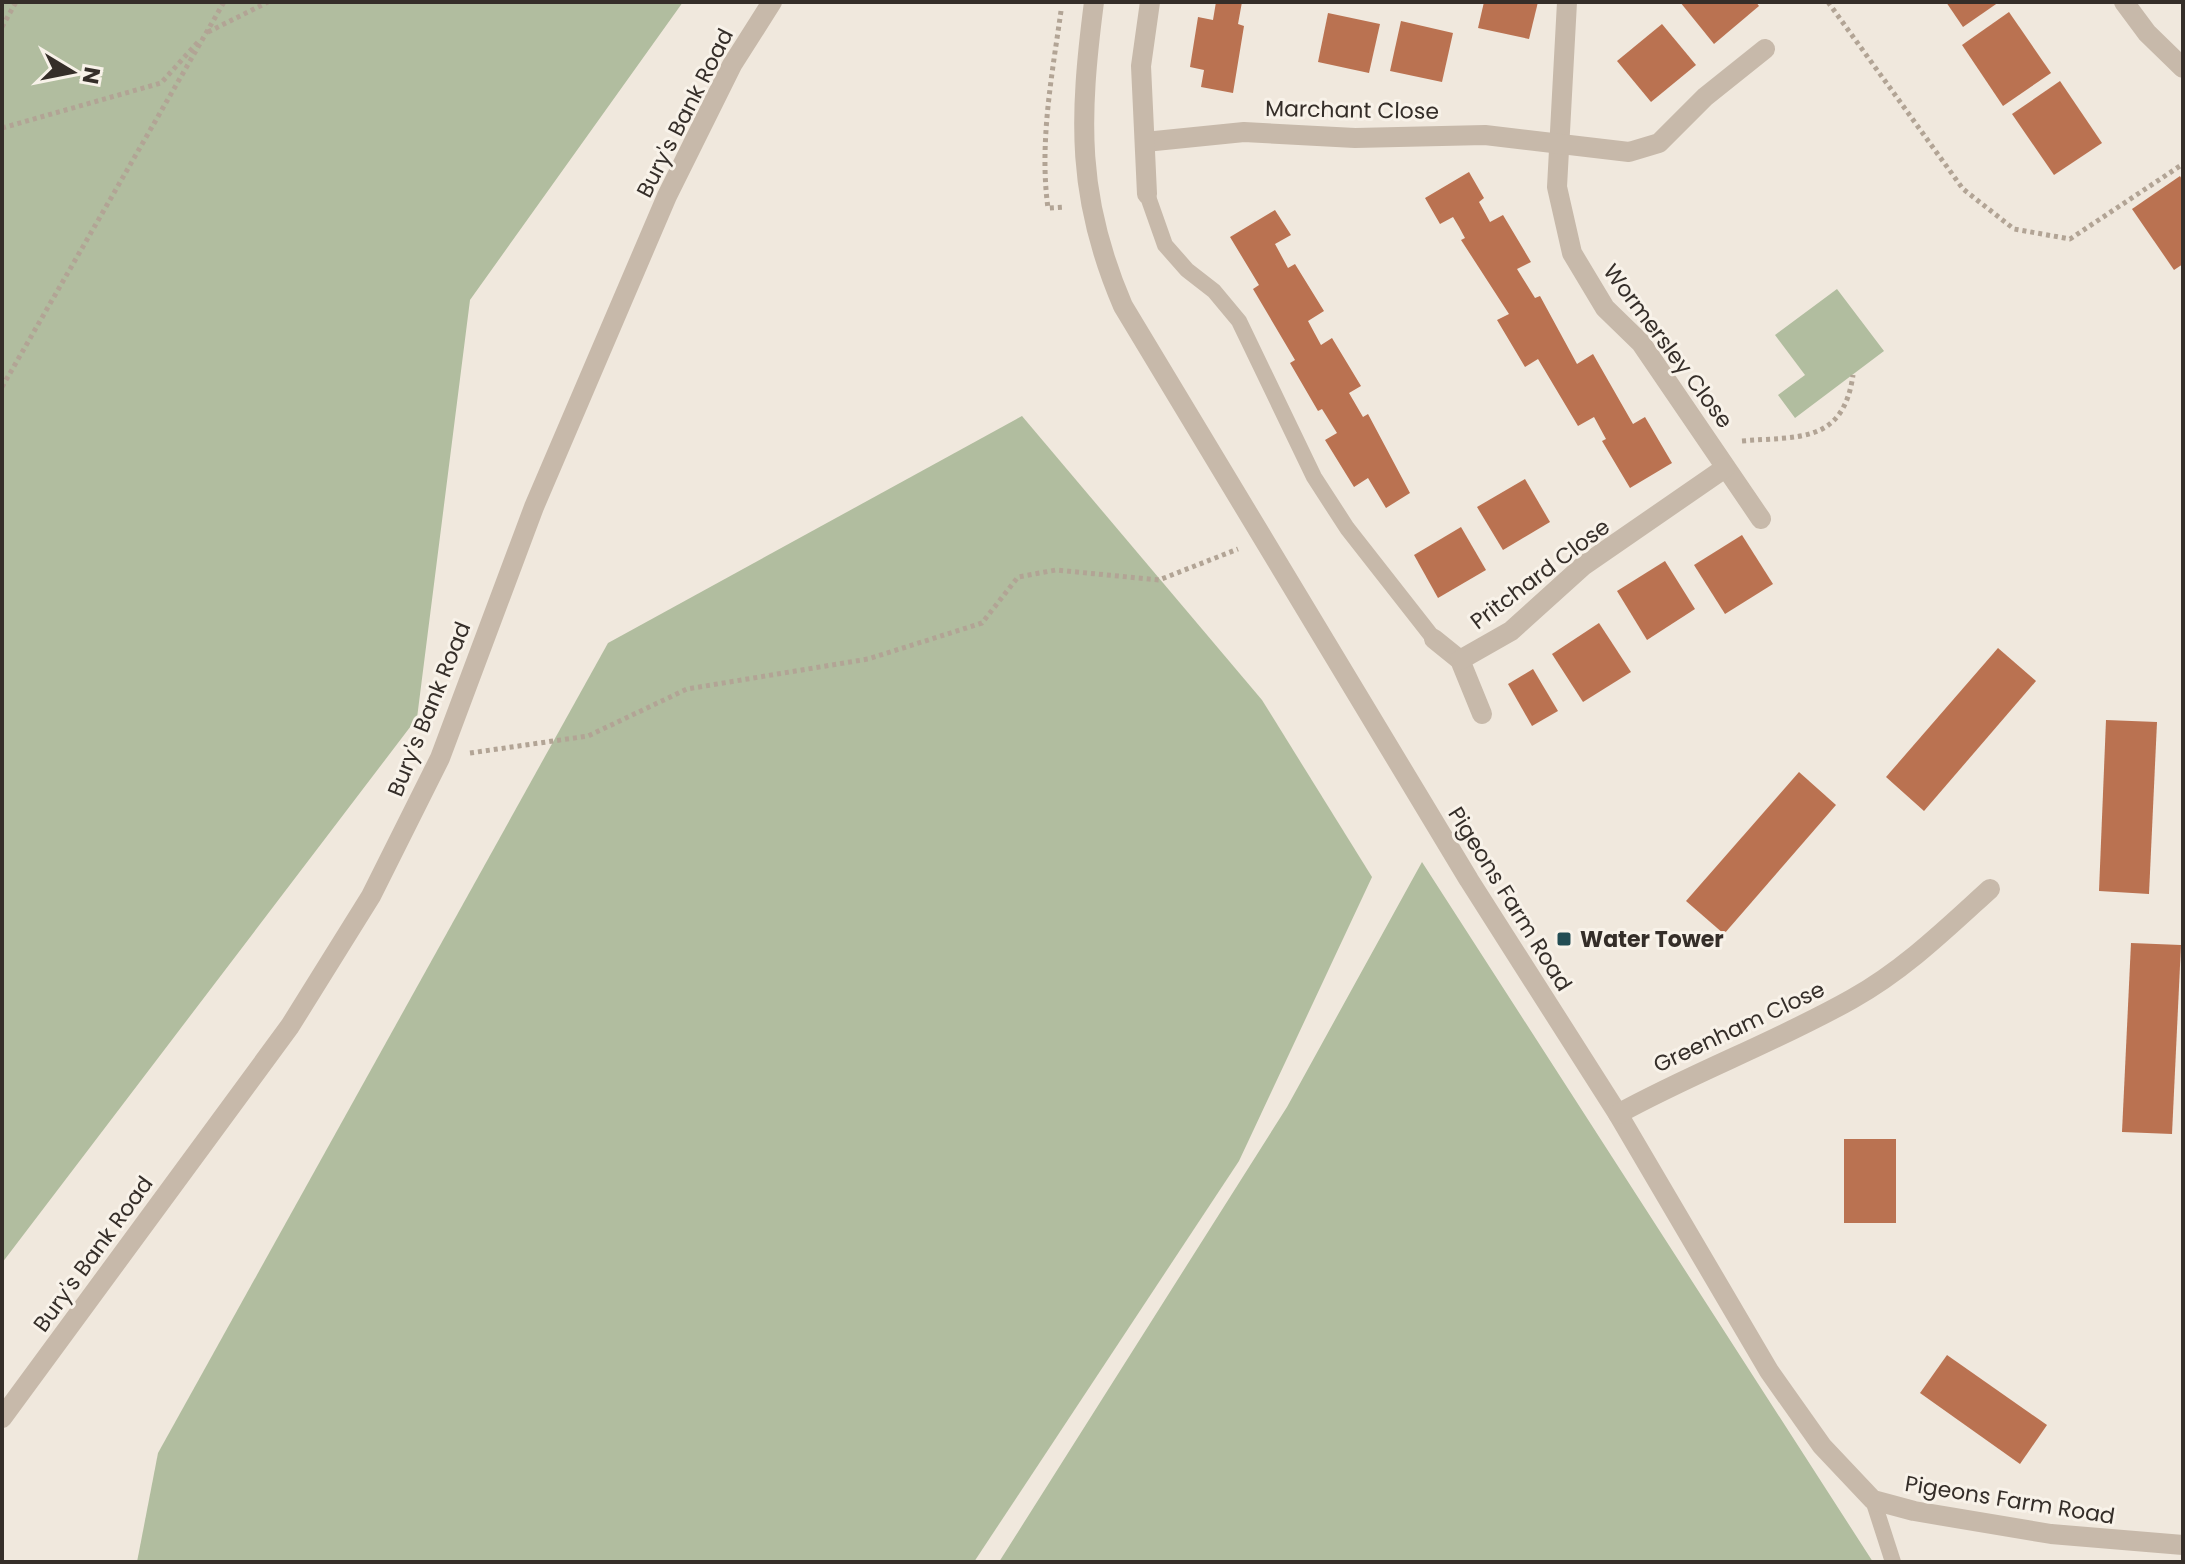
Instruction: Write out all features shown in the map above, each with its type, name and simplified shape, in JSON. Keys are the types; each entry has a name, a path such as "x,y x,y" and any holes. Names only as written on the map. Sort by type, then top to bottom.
{"street":[{"name":"Bury's Bank Road","path":"2,1418 290,1026 371,896 440,758 534,507 667,196 732,65 772,2"},
{"name":"Pigeons Farm Road","path":"1094,2 1082,136 1089,206 1101,254 1123,306 1469,880 1618,1114 1769,1371 1822,1446 1873,1500 1914,1511 2051,1534 2183,1545"},
{"path":"1147,194 1141,66 1150,2"},
{"name":"Wormersley Close","path":"1567,2 1557,187 1572,253 1605,308 1641,343 1761,519"},
{"path":"2124,2 2147,33 2183,68"},
{"name":"Marchant Close","path":"1145,142 1244,132 1355,138 1485,135 1629,152 1659,143 1705,97 1765,49"},
{"name":"Pritchard Close","path":"1460,660 1511,631 1583,566 1725,468"},
{"name":"Pritchard Close","path":"1434,639 1460,660 1482,714"},
{"name":"Greenham Close","path":"1618,1114 1682,1078 1749,1053 1854,998 1910,962 1990,889"}],"lane":[{"path":"1147,194 1165,245 1187,270 1214,291 1239,321 1314,477 1347,528 1434,639"},
{"path":"1873,1500 1893,1562"}],"path":[{"path":"2,27 16,2"},
{"path":"2,387 224,2"},
{"path":"2,128 161,83 206,33 268,2"},
{"path":"1048,208 1045,186 1049,98 1062,2"},
{"path":"1828,2 1963,189 2014,229 2070,239 2183,164"},
{"path":"1712,443 1790,440 1812,435 1832,423 1844,408 1853,375"},
{"path":"440,758 588,736 687,689 882,655 982,623 1018,577 1056,570 1159,580 1262,540"}],"green space":[{"path":"2,2 683,2 470,300 417,718 2,1263"},
{"path":"1837,289 1884,351 1795,418 1778,395 1805,375 1775,335"},
{"path":"1022,416 1262,700 1372,877 1239,1161 974,1562 137,1562 158,1453 608,643"},
{"path":"1422,862 1873,1562 999,1562 1287,1107"}],"building":[{"path":"1216,2 1242,2 1238,24 1244,26 1233,93 1201,87 1204,70 1190,67 1198,17 1213,20"},
{"path":"1484,2 1538,2 1529,39 1478,28"},
{"path":"1680,2 1756,2 1759,6 1714,44"},
{"path":"1946,2 1999,2 1963,27"},
{"path":"2009,12 2051,73 2003,106 1962,45"},
{"path":"1328,13 1380,24 1369,73 1318,62"},
{"path":"1401,21 1453,33 1442,82 1390,71"},
{"path":"1662,24 1696,65 1651,102 1617,61"},
{"path":"2060,81 2102,143 2054,175 2012,114"},
{"path":"1469,172 1484,198 1479,202 1490,222 1503,215 1531,262 1517,269 1535,298 1540,296 1577,364 1593,354 1633,424 1645,417 1672,463 1630,488 1602,441 1606,439 1594,417 1578,426 1538,359 1525,367 1497,320 1509,314 1461,240 1465,238 1459,227 1453,217 1440,224 1425,198"},
{"path":"2180,176 2183,181 2183,264 2174,270 2132,209"},
{"path":"1275,210 1291,235 1275,244 1288,268 1295,264 1324,311 1308,321 1321,345 1332,338 1361,386 1349,393 1363,417 1368,414 1410,493 1386,508 1368,478 1354,487 1325,440 1337,433 1322,409 1318,411 1290,363 1295,360 1253,289 1259,285 1230,237"},
{"path":"1525,479 1550,522 1503,550 1477,507"},
{"path":"1461,527 1486,570 1438,598 1414,555"},
{"path":"1742,535 1773,584 1725,614 1694,565"},
{"path":"1665,561 1695,609 1647,640 1617,591"},
{"path":"1599,623 1631,672 1583,702 1552,654"},
{"path":"1998,648 2036,681 1924,811 1886,777"},
{"path":"1533,669 1558,711 1532,726 1508,684"},
{"path":"2106,720 2157,722 2149,894 2099,891"},
{"path":"1799,772 1836,805 1724,934 1686,901"},
{"path":"2131,943 2181,945 2172,1134 2122,1132"},
{"path":"1844,1139 1896,1139 1896,1223 1844,1223"},
{"path":"1947,1355 2047,1425 2020,1464 1920,1393"}],"place":[{"name":"Water Tower","path":"1564,939"}]}
